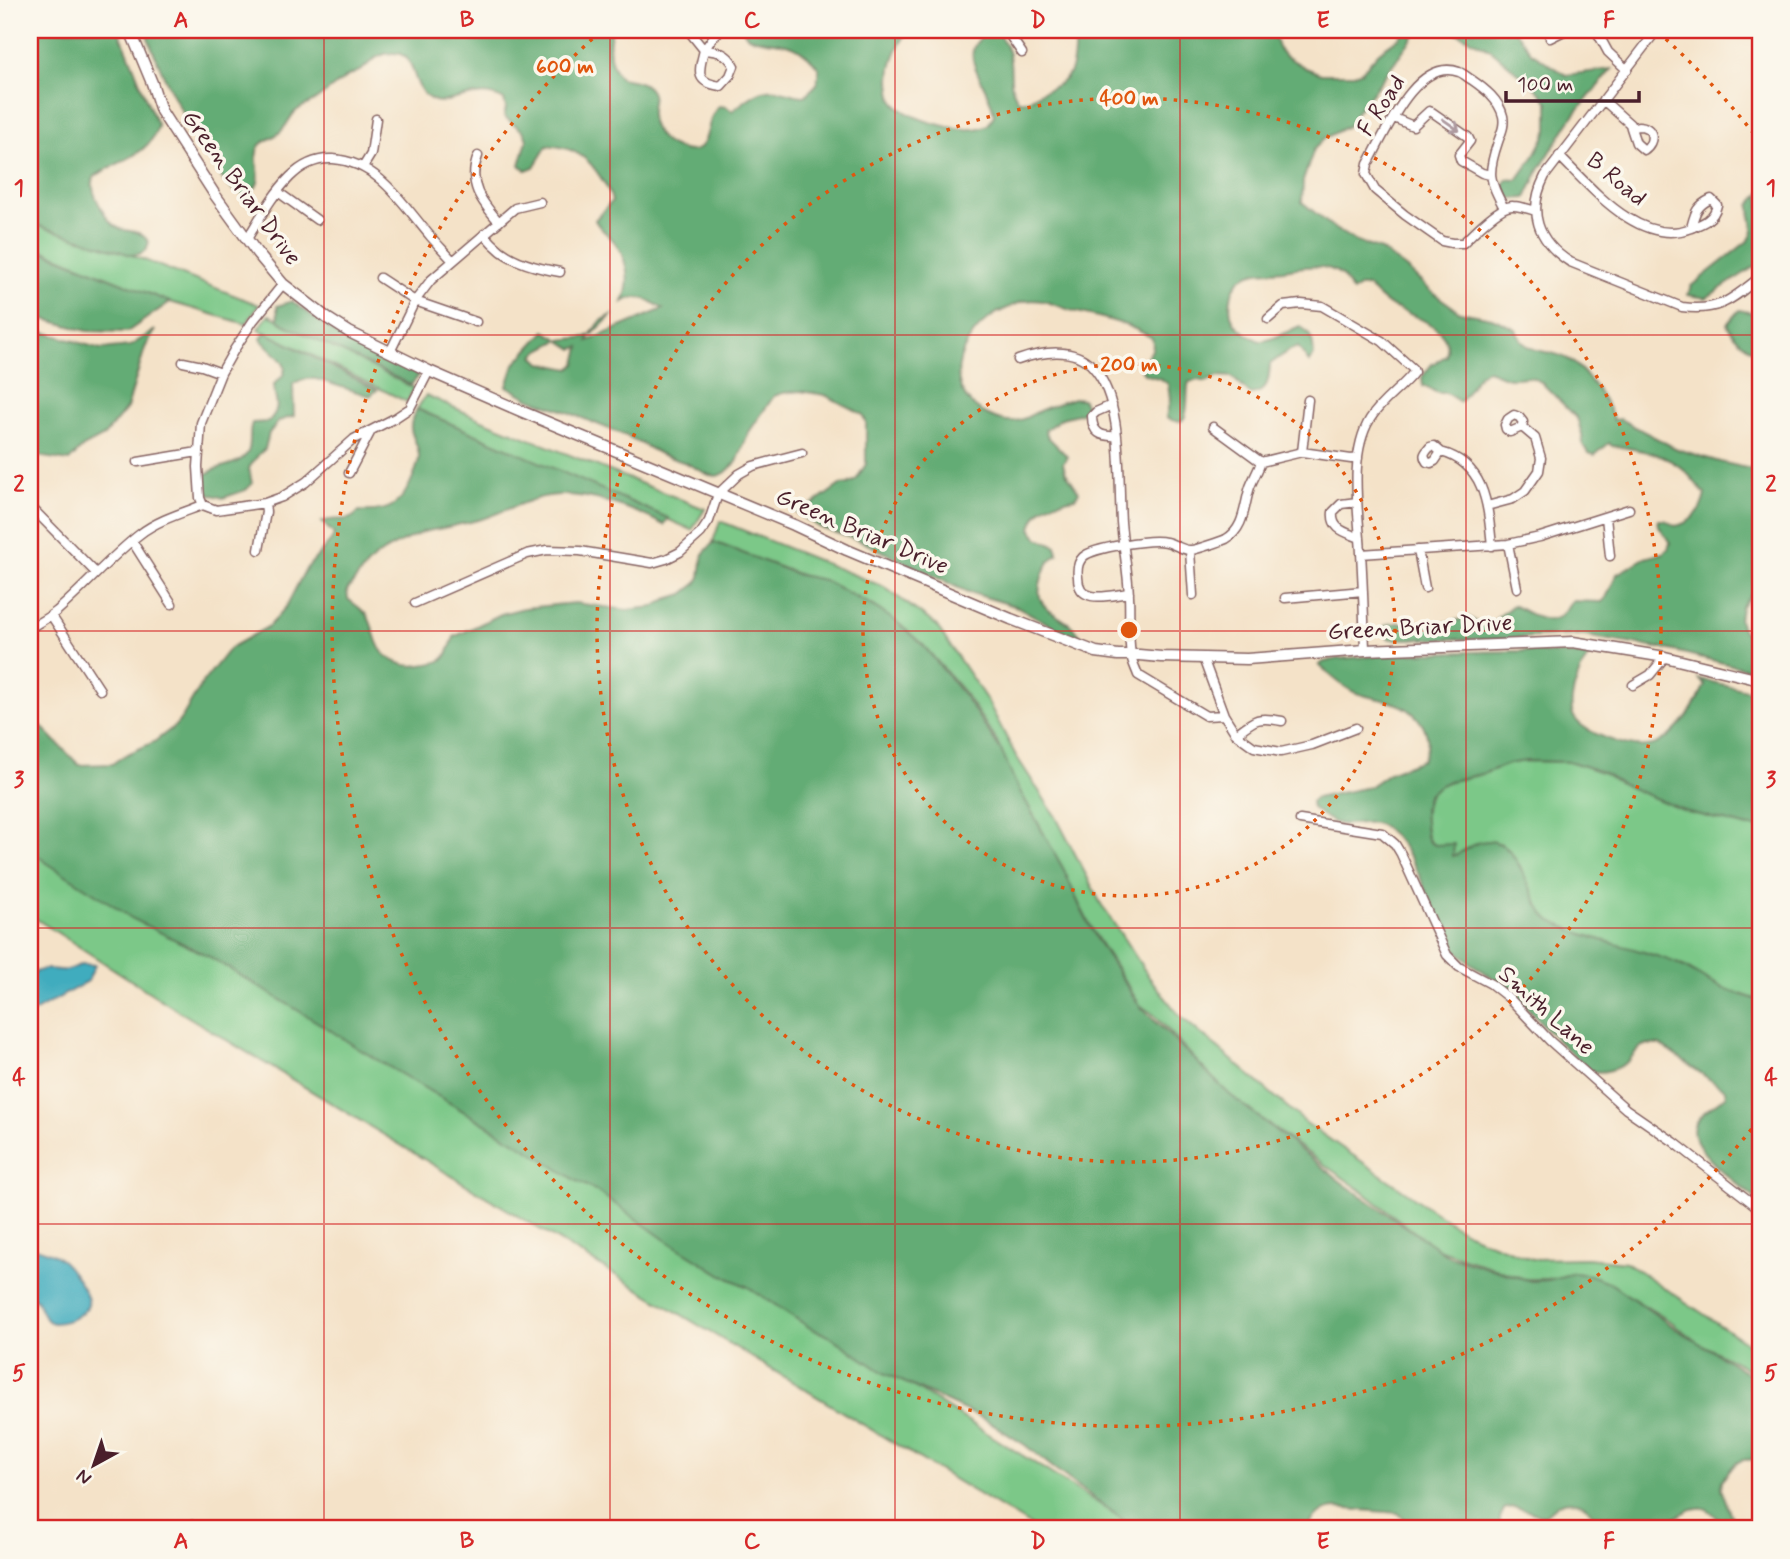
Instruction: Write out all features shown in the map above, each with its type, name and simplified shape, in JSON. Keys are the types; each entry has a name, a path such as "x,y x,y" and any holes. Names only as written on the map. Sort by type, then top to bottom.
{"street":[{"name":"Green Briar Drive","path":"130,30 161,111 215,195 283,284 327,318 429,371 1021,623 1096,652 1118,655 1247,659 1365,650 1573,642 1665,657 1760,680"},
{"path":"688,30 704,50 718,51 731,58 734,66 721,86 709,85 702,78 700,68 704,50 721,30"},
{"path":"1006,30 1022,53"},
{"path":"1550,38 1566,30"},
{"path":"1596,30 1608,52 1627,70"},
{"path":"1657,30 1559,156 1539,187 1536,211 1541,233 1557,254 1583,268 1682,307 1711,308 1726,302 1760,276"},
{"name":"F Road","path":"1490,175 1503,129 1503,115 1495,99 1482,87 1458,71 1443,70 1423,78 1411,89 1368,164 1366,174 1375,190 1442,241 1463,243 1504,208"},
{"path":"1603,100 1632,128"},
{"path":"1394,118 1413,126 1429,111 1432,112 1468,138 1470,141 1459,155 1461,160 1490,175 1504,208 1511,205 1536,211"},
{"path":"363,167 371,154 376,119"},
{"path":"478,156 473,170 476,190 499,222"},
{"name":"B Road","path":"1559,156 1609,205 1640,226 1659,231 1682,231 1691,228"},
{"path":"247,239 278,192 305,164 322,158 343,159 363,167 385,183 453,261"},
{"path":"278,192 317,220"},
{"path":"390,352 415,300 431,280 515,208 540,202"},
{"path":"484,234 500,250 512,257 542,269 560,272"},
{"path":"380,278 415,300 476,322"},
{"path":"203,505 198,467 201,423 221,373 253,321 283,284"},
{"path":"1268,319 1283,306 1322,306 1382,341 1414,372 1382,403 1369,421 1358,452 1357,502 1365,650"},
{"path":"1018,360 1047,352 1083,358 1102,380 1111,398 1117,436 1131,655 1138,675 1206,716 1224,715"},
{"path":"183,362 221,373"},
{"path":"30,626 43,622 141,533 162,521 203,505 216,510 265,503 282,497 306,482 354,439 410,408 429,371"},
{"path":"1302,452 1308,400"},
{"path":"1112,404 1096,412 1092,416 1092,424 1101,436 1117,436"},
{"path":"1213,427 1261,463"},
{"path":"1487,506 1519,495 1534,481 1539,471 1541,458 1535,438 1522,427"},
{"path":"349,473 372,428"},
{"path":"138,462 198,452"},
{"path":"1261,463 1302,452 1358,458"},
{"path":"1441,452 1464,462 1474,473 1487,506 1492,546"},
{"path":"415,603 527,554 547,550 579,551 652,563 666,559 680,552 701,533 709,521 718,494 739,474 753,466 802,453"},
{"path":"1129,593 1091,597 1085,594 1078,583 1077,569 1080,561 1086,554 1124,544 1163,541 1190,551 1227,538 1238,527 1261,463"},
{"path":"1357,502 1341,504 1333,512 1332,520 1335,527 1360,538"},
{"path":"259,550 266,512 265,503"},
{"path":"33,509 96,573"},
{"path":"1361,554 1508,544 1629,509"},
{"path":"1606,517 1610,556"},
{"path":"132,541 172,604"},
{"path":"1508,544 1517,588"},
{"path":"1418,550 1425,588"},
{"path":"1190,551 1193,595"},
{"path":"1285,598 1363,591"},
{"path":"51,615 100,690"},
{"path":"1633,685 1650,676 1665,657"},
{"path":"1203,658 1224,715 1236,734 1254,747 1281,752 1312,745 1356,729"},
{"path":"1236,734 1250,723 1264,717 1282,721"},
{"name":"Smith Lane","path":"1300,820 1382,833 1389,838 1401,854 1447,955 1459,967 1491,984 1510,999 1550,1041 1626,1109 1674,1142 1760,1209"}],"green space":[{"path":"30,30 118,30 158,126 154,136 140,151 94,177 93,187 98,203 112,223 119,229 140,234 149,242 146,250 139,254 131,255 30,223"},
{"path":"145,30 612,30 610,55 616,72 620,78 644,84 650,90 652,123 658,134 671,146 690,151 702,146 712,117 719,106 732,111 753,96 771,89 805,96 817,84 819,68 801,51 794,46 748,37 743,30 909,30 900,44 892,66 890,82 893,100 918,118 942,125 977,129 988,125 994,115 972,54 975,44 987,30 995,30 1005,44 1013,91 1019,101 1023,101 1056,86 1067,77 1074,57 1074,42 1070,30 1272,30 1278,48 1284,55 1306,68 1321,74 1354,74 1362,71 1379,52 1400,37 1404,30 1418,30 1348,126 1325,138 1314,149 1303,181 1302,202 1335,229 1357,242 1381,250 1460,312 1492,318 1516,329 1520,338 1531,348 1559,355 1572,362 1601,395 1613,420 1620,419 1677,449 1760,471 1760,584 1741,607 1739,620 1743,631 1760,646 1760,672 1670,650 1579,635 1494,639 1390,639 1385,635 1382,629 1386,625 1396,623 1448,622 1468,617 1484,626 1513,605 1537,617 1550,620 1561,615 1572,601 1602,602 1617,574 1668,549 1670,543 1658,520 1665,520 1675,526 1686,522 1699,511 1705,494 1686,472 1661,456 1612,446 1609,443 1595,455 1588,453 1583,445 1577,418 1536,379 1510,378 1486,370 1479,375 1460,402 1446,393 1438,393 1423,386 1422,377 1432,364 1446,356 1444,337 1437,329 1389,305 1367,286 1359,287 1353,292 1343,277 1335,271 1313,266 1247,275 1235,287 1230,305 1236,324 1259,341 1274,338 1300,326 1312,342 1314,355 1309,362 1298,347 1290,350 1270,364 1264,388 1250,394 1232,377 1218,376 1206,382 1189,382 1187,411 1181,421 1166,417 1170,400 1168,384 1144,374 1140,366 1152,351 1152,338 1125,325 1032,300 1021,302 996,314 979,327 970,339 959,365 959,378 962,391 971,403 984,413 1006,421 1015,421 1074,398 1082,399 1086,406 1081,413 1062,418 1045,430 1048,437 1068,457 1063,463 1065,471 1079,492 1075,498 1047,505 1038,514 1031,528 1038,537 1056,546 1058,554 1052,558 1042,577 1040,599 1081,637 1072,637 1018,607 965,591 863,542 821,528 798,514 792,508 800,505 809,507 840,485 856,480 866,464 866,422 862,414 825,395 800,391 774,396 749,432 737,462 725,473 717,476 660,454 629,437 530,399 507,386 514,365 545,331 560,340 590,335 588,341 663,309 649,300 639,298 623,302 628,278 625,263 614,241 595,220 612,201 597,172 588,161 576,153 552,146 547,146 534,167 526,170 520,165 527,140 524,132 504,116 504,100 483,94 438,102 432,100 421,89 405,57 395,53 382,55 297,110 282,131 261,144 257,150 259,178 253,190 245,195 223,180 173,94","holes":["559,340 573,349 580,347 576,364 570,369 541,363 534,356"]},
{"path":"1451,30 1514,30 1531,52 1566,75 1612,69 1573,116 1539,170 1526,198 1509,199 1502,188 1507,179 1517,180 1536,153 1548,130 1548,102 1536,88 1490,49"},
{"path":"1760,194 1760,263 1706,298 1688,295 1691,286 1749,240 1753,227 1750,205"},
{"path":"30,222 129,254 259,305 246,324 163,300 30,245"},
{"path":"30,246 170,302 127,332 87,331 30,315"},
{"path":"292,301 336,334 419,375 411,385 285,325 278,320 277,306"},
{"path":"1739,310 1760,317 1760,353 1741,342 1727,324"},
{"path":"613,314 590,335 601,321"},
{"path":"269,315 414,388 407,402 258,329"},
{"path":"30,328 101,349 130,346 155,330 145,348 127,408 104,436 83,447 69,461 30,455"},
{"path":"265,332 377,390 370,396 316,379 301,380 293,384 294,416 279,421 269,433 265,449 249,468 252,484 246,490 223,498 206,493 203,477 244,457 249,449 252,423 268,422 276,411 274,384 281,378 284,366 261,339"},
{"path":"426,395 705,509 692,530 417,409"},
{"path":"417,409 668,518 664,525 593,498 549,496 482,519 423,532 399,543 373,560 347,590 348,599 366,614 384,654 401,664 414,666 440,661 444,659 454,637 501,614 524,608 575,603 627,610 653,607 683,594 696,584 700,577 703,554 714,542 799,575 824,580 876,608 923,645 963,694 1001,750 1098,941 1139,1005 1229,1094 1344,1184 1449,1256 1531,1281 1548,1280 1574,1273 1591,1275 1610,1283 1687,1336 1760,1381 1760,1459 1742,1460 1735,1464 1722,1480 1721,1488 1736,1529 1724,1529 1716,1516 1707,1509 1696,1508 1677,1517 1665,1529 1594,1529 1591,1511 1582,1504 1569,1501 1560,1503 1545,1515 1515,1507 1504,1509 1500,1518 1500,1529 1416,1529 1398,1513 1335,1508 1318,1514 1312,1520 1310,1529 1135,1529 1025,1445 982,1418 884,1373 829,1336 812,1329 748,1287 724,1276 664,1239 597,1191 208,956 131,918 30,849 30,715 79,765 112,764 154,742 175,726 203,682 230,648 269,626 286,607 305,570 334,534 322,522 350,518 359,511 386,509 399,501 409,487 419,458 411,429"},
{"path":"720,521 884,587 936,625 988,702 1016,756 1056,817 1101,904 1149,977 1180,1016 1306,1123 1475,1237 1532,1259 1587,1258 1626,1262 1760,1352 1760,1379 1741,1365 1697,1342 1673,1323 1606,1282 1576,1275 1525,1279 1435,1248 1358,1188 1227,1094 1154,1015 1140,1005 1094,933 1010,774 997,741 963,691 923,645 873,605 825,583 713,542"},
{"path":"1524,651 1589,656 1573,694 1574,717 1597,734 1630,745 1653,745 1676,729 1693,708 1705,685 1699,679 1760,693 1760,827 1749,827 1688,812 1624,785 1602,772 1572,762 1526,761 1449,781 1427,796 1424,809 1429,842 1435,845 1454,844 1453,856 1481,842 1495,842 1505,847 1522,870 1542,911 1553,922 1585,935 1669,960 1719,987 1760,1001 1760,1202 1707,1157 1694,1135 1696,1121 1726,1096 1725,1090 1660,1045 1643,1046 1627,1062 1614,1069 1604,1072 1590,1070 1510,991 1471,964 1452,944 1414,865 1395,837 1378,824 1336,823 1312,808 1311,802 1316,798 1369,787 1389,773 1422,760 1428,742 1422,724 1408,709 1354,692 1319,665 1337,659 1417,653"},
{"path":"1526,761 1572,762 1602,772 1624,785 1688,812 1749,827 1760,827 1760,1001 1723,988 1679,964 1581,935 1551,921 1541,911 1511,852 1500,843 1469,847 1452,856 1431,843 1427,835 1425,807 1433,790 1448,782"},
{"path":"30,829 1139,1529 1036,1529 177,1010 30,915"}],"water":[{"path":"82,964 95,965 88,981 30,1016 30,974 45,969 68,970"},
{"path":"30,1246 64,1262 83,1288 88,1300 82,1313 58,1323 52,1323 45,1318 36,1299 30,1298"}]}
